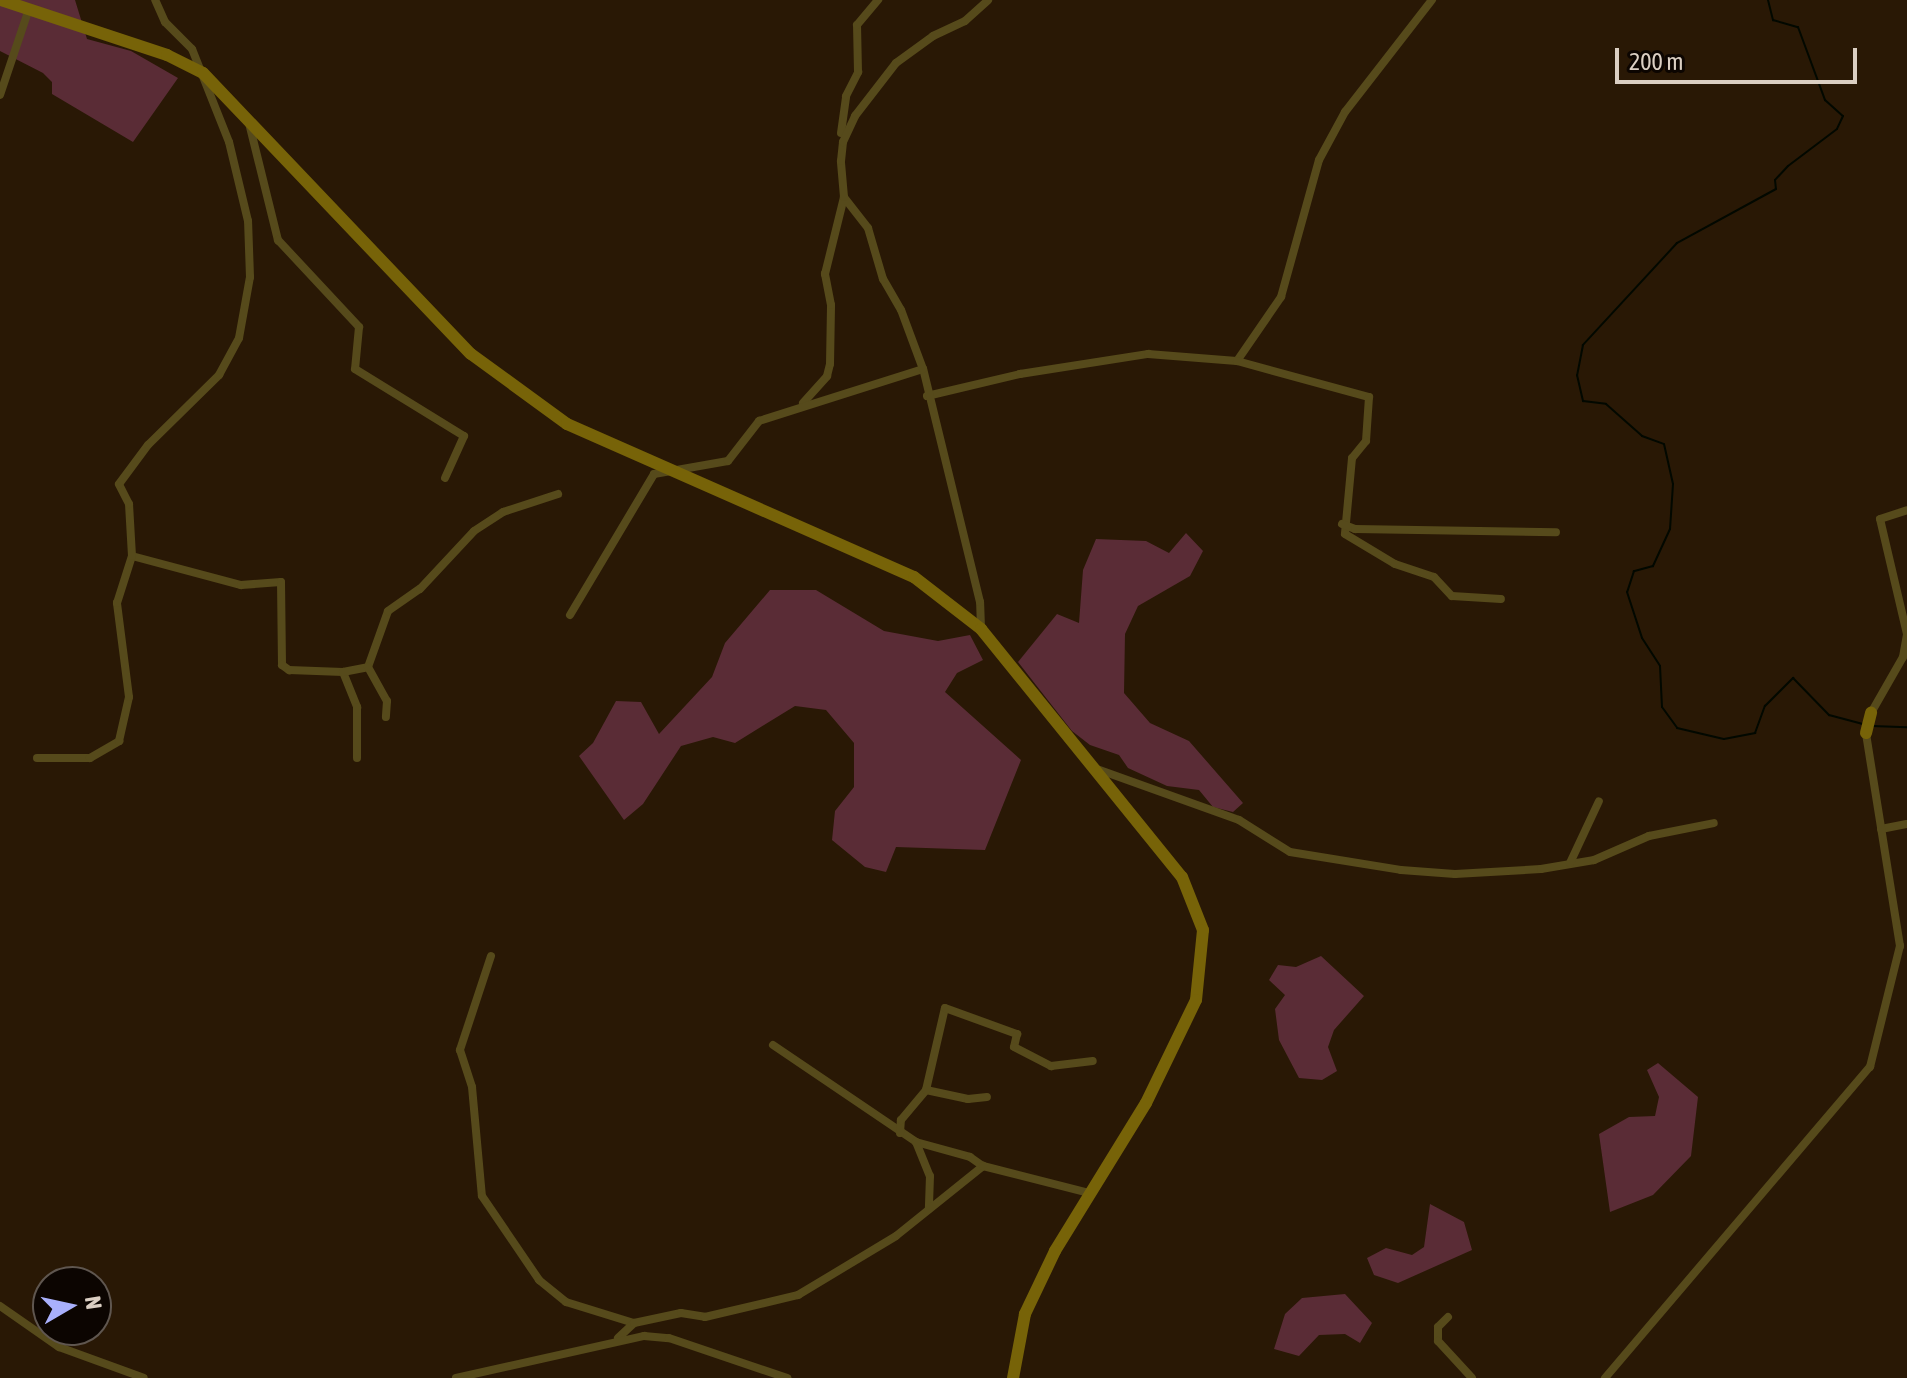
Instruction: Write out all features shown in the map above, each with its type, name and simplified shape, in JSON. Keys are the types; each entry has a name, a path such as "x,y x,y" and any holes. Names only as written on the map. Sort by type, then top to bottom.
{"main road":[{"path":"1,0 167,55 203,73 471,354 567,424 662,469 914,577 981,629 1086,764 1182,877 1199,911 1203,941 1196,1000 1177,1046 1089,1193 1025,1314 1013,1378"},
{"path":"1866,733 1871,713"}],"street":[{"path":"37,758 90,758 119,741 129,697 117,603 132,556 129,504 119,484 148,445 219,375 239,338 250,277 248,221 229,142 192,49 165,22 155,0"},
{"path":"841,133 846,96 858,72 857,25 878,0"},
{"path":"799,407 827,376 830,364 831,305 825,274 844,197 843,142 864,102 904,55 965,21 988,0"},
{"path":"1237,361 1281,297 1319,160 1345,112 1432,0"},
{"path":"0,95 29,9"},
{"path":"249,122 278,240 359,327 355,369 464,436 445,478"},
{"path":"844,197 868,228 883,279 901,310 923,369 927,396 980,602 981,629"},
{"path":"927,396 1148,354 1237,361 1369,397 1366,441 1352,458 1342,524 1345,534 1362,546 1434,577 1452,596 1501,599"},
{"path":"570,615 662,469 728,461 754,425 799,407 923,369"},
{"path":"386,717 387,701 368,667 388,611 420,589 474,531 503,512 558,494"},
{"path":"1871,713 1903,657 1907,634 1880,519 1907,510"},
{"path":"1342,524 1355,529 1556,532"},
{"path":"132,556 241,585 281,582 282,665 289,670 343,672 368,667"},
{"path":"343,672 357,707 357,758"},
{"path":"1605,1378 1870,1067 1900,946 1866,733"},
{"path":"1086,764 1239,820 1277,847 1319,859 1455,874 1513,873 1594,860 1649,836 1714,823"},
{"path":"1570,863 1599,801"},
{"path":"1881,829 1907,824"},
{"path":"491,956 460,1050 472,1087 482,1196 539,1280 566,1302 634,1323 681,1313 705,1317 798,1295 862,1260 983,1166"},
{"path":"900,1133 901,1120 926,1090 945,1008 1017,1034 1014,1047 1051,1066 1093,1061"},
{"path":"773,1045 916,1142 970,1157 983,1166 1089,1193"},
{"path":"926,1090 968,1099 987,1097"},
{"path":"916,1142 930,1176 929,1209"},
{"path":"0,1306 59,1347 144,1378"},
{"path":"1448,1317 1438,1327 1438,1341 1472,1378"},
{"path":"618,1338 634,1323"},
{"path":"456,1378 618,1338 669,1338 787,1378"}],"shaded area":[{"path":"0,0 75,0 87,39 131,51 178,78 133,142 52,94 52,82 43,73 0,51"},
{"path":"1186,533 1203,551 1190,576 1138,606 1125,634 1124,693 1150,723 1189,741 1243,803 1233,812 1213,807 1199,790 1167,786 1128,768 1119,755 1090,745 1072,731 1018,662 1057,614 1079,623 1083,570 1096,539 1146,541 1169,553"},
{"path":"770,590 816,590 884,631 938,641 970,635 983,660 957,673 945,692 1021,760 985,850 896,847 886,872 865,867 832,840 835,811 854,787 854,743 826,710 795,706 735,743 713,737 681,746 643,804 624,820 579,756 593,743 616,701 641,702 659,734 712,677 725,643"},
{"path":"1321,956 1364,996 1334,1030 1328,1047 1337,1071 1322,1080 1299,1078 1279,1040 1275,1009 1285,995 1269,980 1278,965 1296,967"},
{"path":"1658,1063 1698,1097 1691,1156 1653,1195 1610,1212 1599,1134 1629,1117 1655,1116 1659,1097 1647,1070"},
{"path":"1430,1204 1464,1222 1472,1250 1398,1283 1374,1275 1367,1258 1386,1248 1412,1255 1424,1247"},
{"path":"1345,1294 1372,1323 1360,1343 1345,1334 1319,1335 1299,1356 1274,1349 1285,1314 1302,1298"}],"waterway":[{"path":"1768,0 1773,20 1798,27 1825,100 1843,116 1837,129 1788,166 1775,180 1776,189 1677,243 1583,345 1577,375 1583,401 1606,404 1642,436 1664,444 1673,484 1670,529 1653,566 1634,571 1627,592 1642,638 1660,666 1662,707 1677,728 1724,739 1755,733 1765,706 1793,678 1829,715 1862,724"},
{"path":"1872,726 1907,727"}]}
